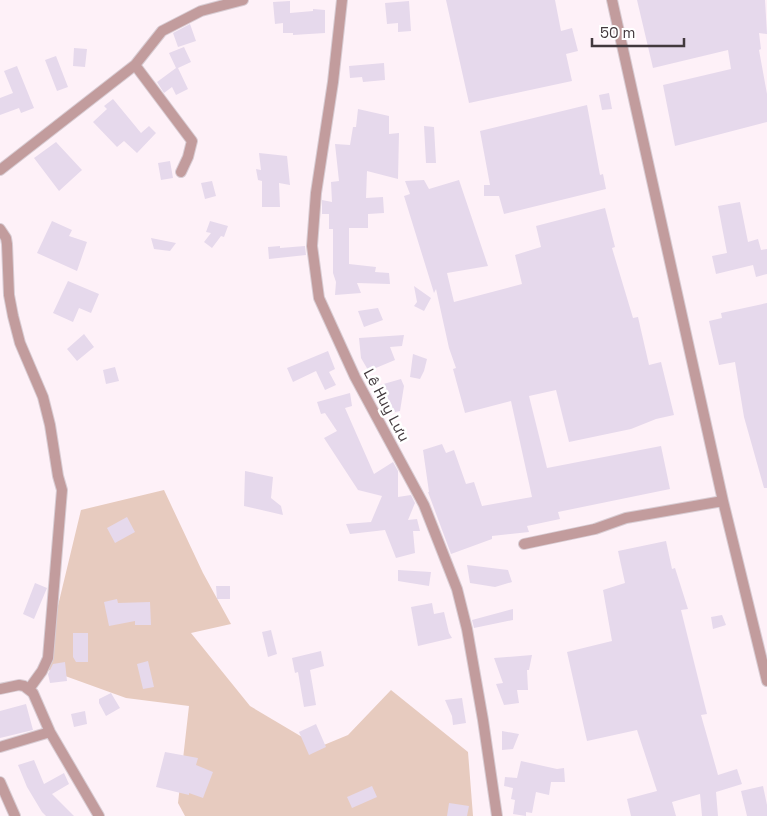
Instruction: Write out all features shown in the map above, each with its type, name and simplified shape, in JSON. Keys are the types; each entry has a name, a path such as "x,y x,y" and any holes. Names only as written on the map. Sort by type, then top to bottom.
{"street":[{"path":"199,0 201,11"},
{"path":"0,170 135,65 162,30 201,11 244,0"},
{"name":"Lê Huy Lưu","path":"342,0 333,82 316,193 312,246 319,298 355,378 424,505 456,589 467,629 477,684 497,816"},
{"path":"612,0 723,501 767,681"},
{"path":"135,65 192,141 188,157 181,172"},
{"path":"0,229 8,244 9,295 13,316 20,344 43,397 62,490 48,658 42,671 29,689"},
{"path":"524,544 595,529 626,518 723,501"},
{"path":"0,689 19,685 29,689 36,699 50,732 99,816"},
{"path":"0,747 50,732"},
{"path":"0,782 15,816"}],"shaded area":[{"path":"164,490 203,573 231,624 191,633 250,706 319,747 348,735 391,690 468,752 473,816 185,816 178,803 189,706 126,698 43,668 81,510"}],"building":[{"path":"446,0 555,0 561,31 572,28 578,51 566,54 572,81 469,103"},
{"path":"637,0 765,0 767,34 759,33 761,49 759,50 767,94 767,122 675,146 663,85 731,69 728,50 653,68"},
{"path":"290,1 290,13 313,11 313,9 325,10 325,33 293,35 293,33 283,33 283,23 275,24 273,2"},
{"path":"409,1 411,31 398,32 398,23 387,24 385,3"},
{"path":"190,24 196,41 178,47 173,33"},
{"path":"184,47 191,62 178,68 188,89 176,95 172,87 164,93 157,82 176,68 169,53"},
{"path":"74,48 87,49 85,67 73,66"},
{"path":"56,56 68,87 57,91 45,60"},
{"path":"384,63 385,80 363,82 362,77 350,78 349,66"},
{"path":"17,66 34,108 21,113 19,108 0,115 0,98 13,93 4,71"},
{"path":"609,93 612,109 602,110 599,95"},
{"path":"113,99 141,133 149,126 156,133 137,153 124,141 117,147 93,122 107,109 104,106"},
{"path":"587,105 600,175 603,174 606,189 504,214 499,196 484,196 484,185 490,185 480,131"},
{"path":"358,109 389,116 389,134 399,133 398,179 367,171 366,198 383,197 384,213 368,214 368,228 349,228 349,264 376,267 375,272 389,273 390,284 357,283 361,293 335,295 333,229 329,229 329,214 322,214 322,200 332,202 331,182 339,181 335,144 350,145 353,127 356,127"},
{"path":"424,126 434,127 436,163 426,163"},
{"path":"56,142 82,170 59,191 34,158"},
{"path":"259,153 287,156 290,185 279,183 280,207 262,207 262,181 258,180 256,169 261,170"},
{"path":"170,161 173,178 161,180 158,163"},
{"path":"424,180 429,189 459,180 488,266 447,273 454,302 522,284 515,255 541,247 536,226 605,208 615,247 612,248 633,318 638,317 649,365 661,362 674,415 656,419 631,429 569,442 556,390 529,396 547,468 661,446 670,489 558,512 560,519 527,526 529,532 492,536 492,539 451,554 428,492 423,450 442,444 446,453 454,450 466,484 474,482 482,506 532,497 511,401 465,413 453,369 456,368 449,348 436,289 434,293 404,196 410,194 405,181"},
{"path":"212,181 216,196 205,199 201,183"},
{"path":"740,202 748,242 758,239 761,250 767,249 767,274 756,277 753,265 716,274 712,256 727,253 718,206"},
{"path":"52,221 72,230 69,236 87,242 77,271 37,253"},
{"path":"210,221 228,226 224,237 221,236 212,248 204,242 211,233 206,232"},
{"path":"151,238 176,243 170,251 154,249"},
{"path":"280,246 280,248 305,246 306,255 269,259 268,247"},
{"path":"68,281 99,294 91,313 79,308 73,322 53,313"},
{"path":"414,286 431,298 424,311 414,306 417,302"},
{"path":"767,303 767,488 764,488 744,417 735,362 719,365 709,321 722,318 721,313"},
{"path":"378,308 383,320 364,327 358,311"},
{"path":"84,334 94,347 77,361 67,349"},
{"path":"404,335 402,346 390,347 395,360 368,370 361,358 359,338"},
{"path":"328,351 335,369 329,372 336,385 325,390 316,371 293,382 287,368"},
{"path":"413,354 427,359 420,379 410,377"},
{"path":"115,367 119,381 106,384 103,370"},
{"path":"401,379 404,386 400,411 390,413 380,385"},
{"path":"350,393 352,406 345,408 374,474 393,462 398,471 398,497 411,495 415,503 408,520 417,519 420,531 413,531 415,553 396,558 385,530 350,534 346,524 371,522 382,496 358,490 324,438 337,431 325,413 321,414 317,402"},
{"path":"245,471 273,477 271,498 281,506 283,515 244,506"},
{"path":"127,517 135,532 115,543 107,528"},
{"path":"666,541 672,569 675,568 688,609 681,610 707,714 701,715 718,775 737,769 742,784 716,792 718,816 702,816 700,794 672,802 676,816 631,816 627,799 657,791 637,730 587,741 567,652 612,641 603,590 625,583 618,551"},
{"path":"467,565 508,570 512,582 495,587 470,583"},
{"path":"398,570 431,572 429,586 398,581"},
{"path":"35,583 47,588 34,619 23,614"},
{"path":"216,586 230,586 230,599 217,599"},
{"path":"117,599 118,603 150,602 151,625 135,625 135,621 109,626 104,602"},
{"path":"432,603 434,614 444,612 452,638 418,646 411,607"},
{"path":"513,609 513,620 474,628 472,620"},
{"path":"722,615 726,625 713,629 711,617"},
{"path":"271,630 277,654 268,657 262,632"},
{"path":"73,633 88,633 88,662 76,662 73,657"},
{"path":"321,651 324,666 310,670 316,705 304,707 298,672 295,673 292,658"},
{"path":"532,655 529,670 527,670 528,690 517,690 519,703 504,705 496,684 503,683 494,658"},
{"path":"148,661 154,687 143,689 137,664"},
{"path":"65,662 67,681 50,683 48,674 53,664"},
{"path":"111,693 120,708 106,716 99,703 99,699"},
{"path":"462,698 466,723 453,725 452,716 445,700"},
{"path":"26,704 33,730 0,738 0,711"},
{"path":"85,711 87,724 74,727 71,714"},
{"path":"316,724 326,747 309,755 299,732"},
{"path":"502,731 519,734 513,749 502,750"},
{"path":"165,752 198,758 196,765 213,772 203,798 189,793 189,795 156,787"},
{"path":"34,760 44,784 64,773 69,784 52,794 74,816 46,816 42,812 27,787 18,765"},
{"path":"521,761 557,769 564,768 565,782 551,782 549,795 536,792 532,813 526,812 526,816 513,814 515,800 511,799 513,788 504,786 505,777 517,778"},
{"path":"372,786 377,797 352,808 347,797"},
{"path":"763,786 767,816 747,816 741,791"},
{"path":"449,803 469,806 467,816 447,816"}]}
